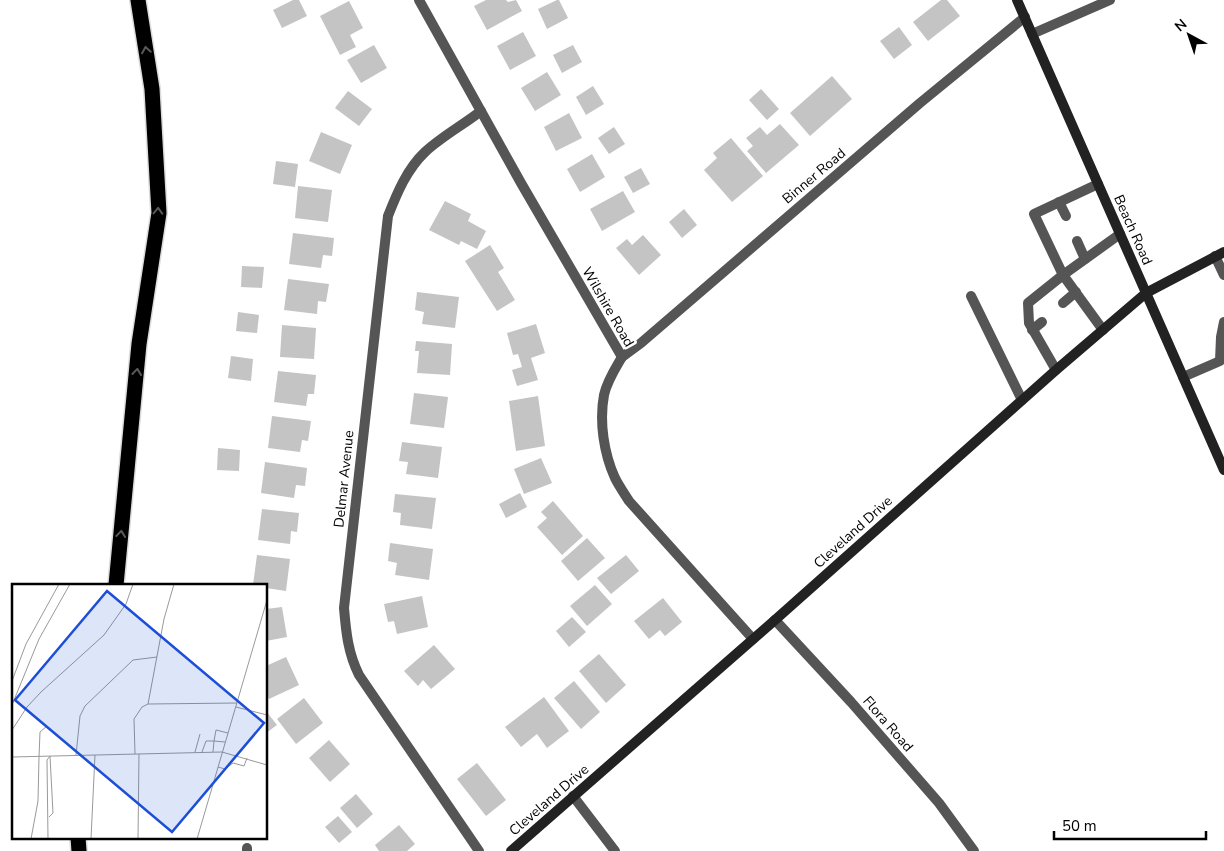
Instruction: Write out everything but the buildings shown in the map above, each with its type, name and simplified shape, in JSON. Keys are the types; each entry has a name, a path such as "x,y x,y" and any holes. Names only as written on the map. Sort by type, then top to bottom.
{"highway":[{"path":"116,584 139,344 159,213 152,90 138,0"},
{"path":"78,838 79,851"}],"street":[{"name":"Wilshire Road","path":"420,0 481,111 622,357 612,374 604,395 603,420 606,452 615,479 629,501 753,639"},
{"name":"Beach Road","path":"1017,0 1224,470"},
{"path":"1032,34 1110,0"},
{"name":"Binner Road","path":"622,357 641,343 920,103 1025,17"},
{"name":"Delmar Avenue","path":"479,851 359,675 351,660 346,636 344,608 388,216 398,190 424,153 481,111"},
{"path":"1098,184 1034,214 1063,275 1103,330"},
{"path":"1059,202 1066,216"},
{"path":"1056,370 1029,323 1028,303 1120,234"},
{"path":"1077,241 1085,259"},
{"path":"1219,254 1224,275"},
{"name":"Cleveland Drive","path":"511,851 1056,370 1146,293 1219,254"},
{"path":"1062,303 1076,292"},
{"path":"971,296 1022,400"},
{"path":"1032,330 1042,322"},
{"path":"1183,377 1220,361 1224,322"},
{"name":"Flora Road","path":"775,620 851,702 939,803 974,851"},
{"path":"574,796 615,851"}]}
